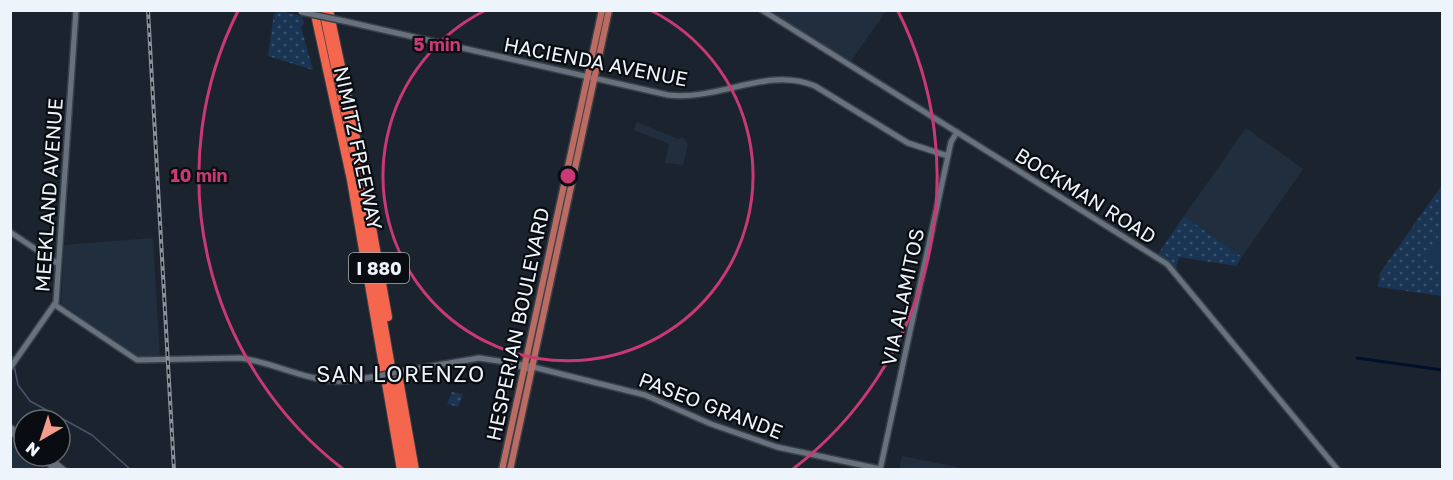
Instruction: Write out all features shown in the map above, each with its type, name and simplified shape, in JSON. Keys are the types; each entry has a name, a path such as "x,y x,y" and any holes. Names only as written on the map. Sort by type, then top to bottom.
{"highway":[{"name":"NIMITZ FREEWAY","path":"314,10 351,180 401,470"},
{"name":"I 880","path":"323,10 354,155 409,470"},
{"name":"NIMITZ FREEWAY","path":"329,10 357,140 415,470"},
{"path":"335,70 339,57"}],"main road":[{"name":"HESPERIAN BOULEVARD","path":"502,470 576,129 604,33 606,10"},
{"name":"HESPERIAN BOULEVARD","path":"510,470 606,10"},
{"path":"576,129 580,143"}],"street":[{"name":"MEEKLAND AVENUE","path":"10,368 55,305 65,193 76,10"},
{"name":"HACIENDA AVENUE","path":"293,10 591,79 689,96 716,93 776,78 798,80 815,86 908,143 948,156"},
{"name":"BOCKMAN ROAD","path":"762,10 1167,264 1338,470"},
{"name":"VIA ALAMITOS","path":"880,469 948,156 952,140 957,132"},
{"path":"10,232 58,264"},
{"name":"PASEO GRANDE","path":"55,305 137,360 240,358 256,360 326,380 346,381 479,358 645,395 714,425 777,447 880,469"}],"shaded area":[{"path":"279,11 302,16 304,23 301,27 313,70 268,56 274,14"},
{"path":"769,11 886,11 851,61"},
{"path":"637,122 678,139 683,137 688,144 683,165 665,163 669,144 634,130"},
{"path":"1246,128 1303,169 1242,257 1184,216"},
{"path":"1442,185 1442,296 1378,287 1380,273"},
{"path":"1184,216 1242,257 1236,266 1179,257 1176,269 1158,254"},
{"path":"1440,234 1442,236 1442,270 1424,256"},
{"path":"153,238 160,358 139,358 61,304 64,245"},
{"path":"452,392 463,394 458,407 447,404"},
{"path":"10,437 12,439 12,468 35,468 11,469"},
{"path":"902,456 967,469 899,469"}],"waterway":[{"path":"10,352 13,360"},
{"path":"1357,358 1442,370"},
{"path":"14,365 18,385 30,401 92,435 131,470"}],"railway":[{"path":"148,10 174,470"}],"district":[{"name":"SAN LORENZO","path":"401,373"}]}
